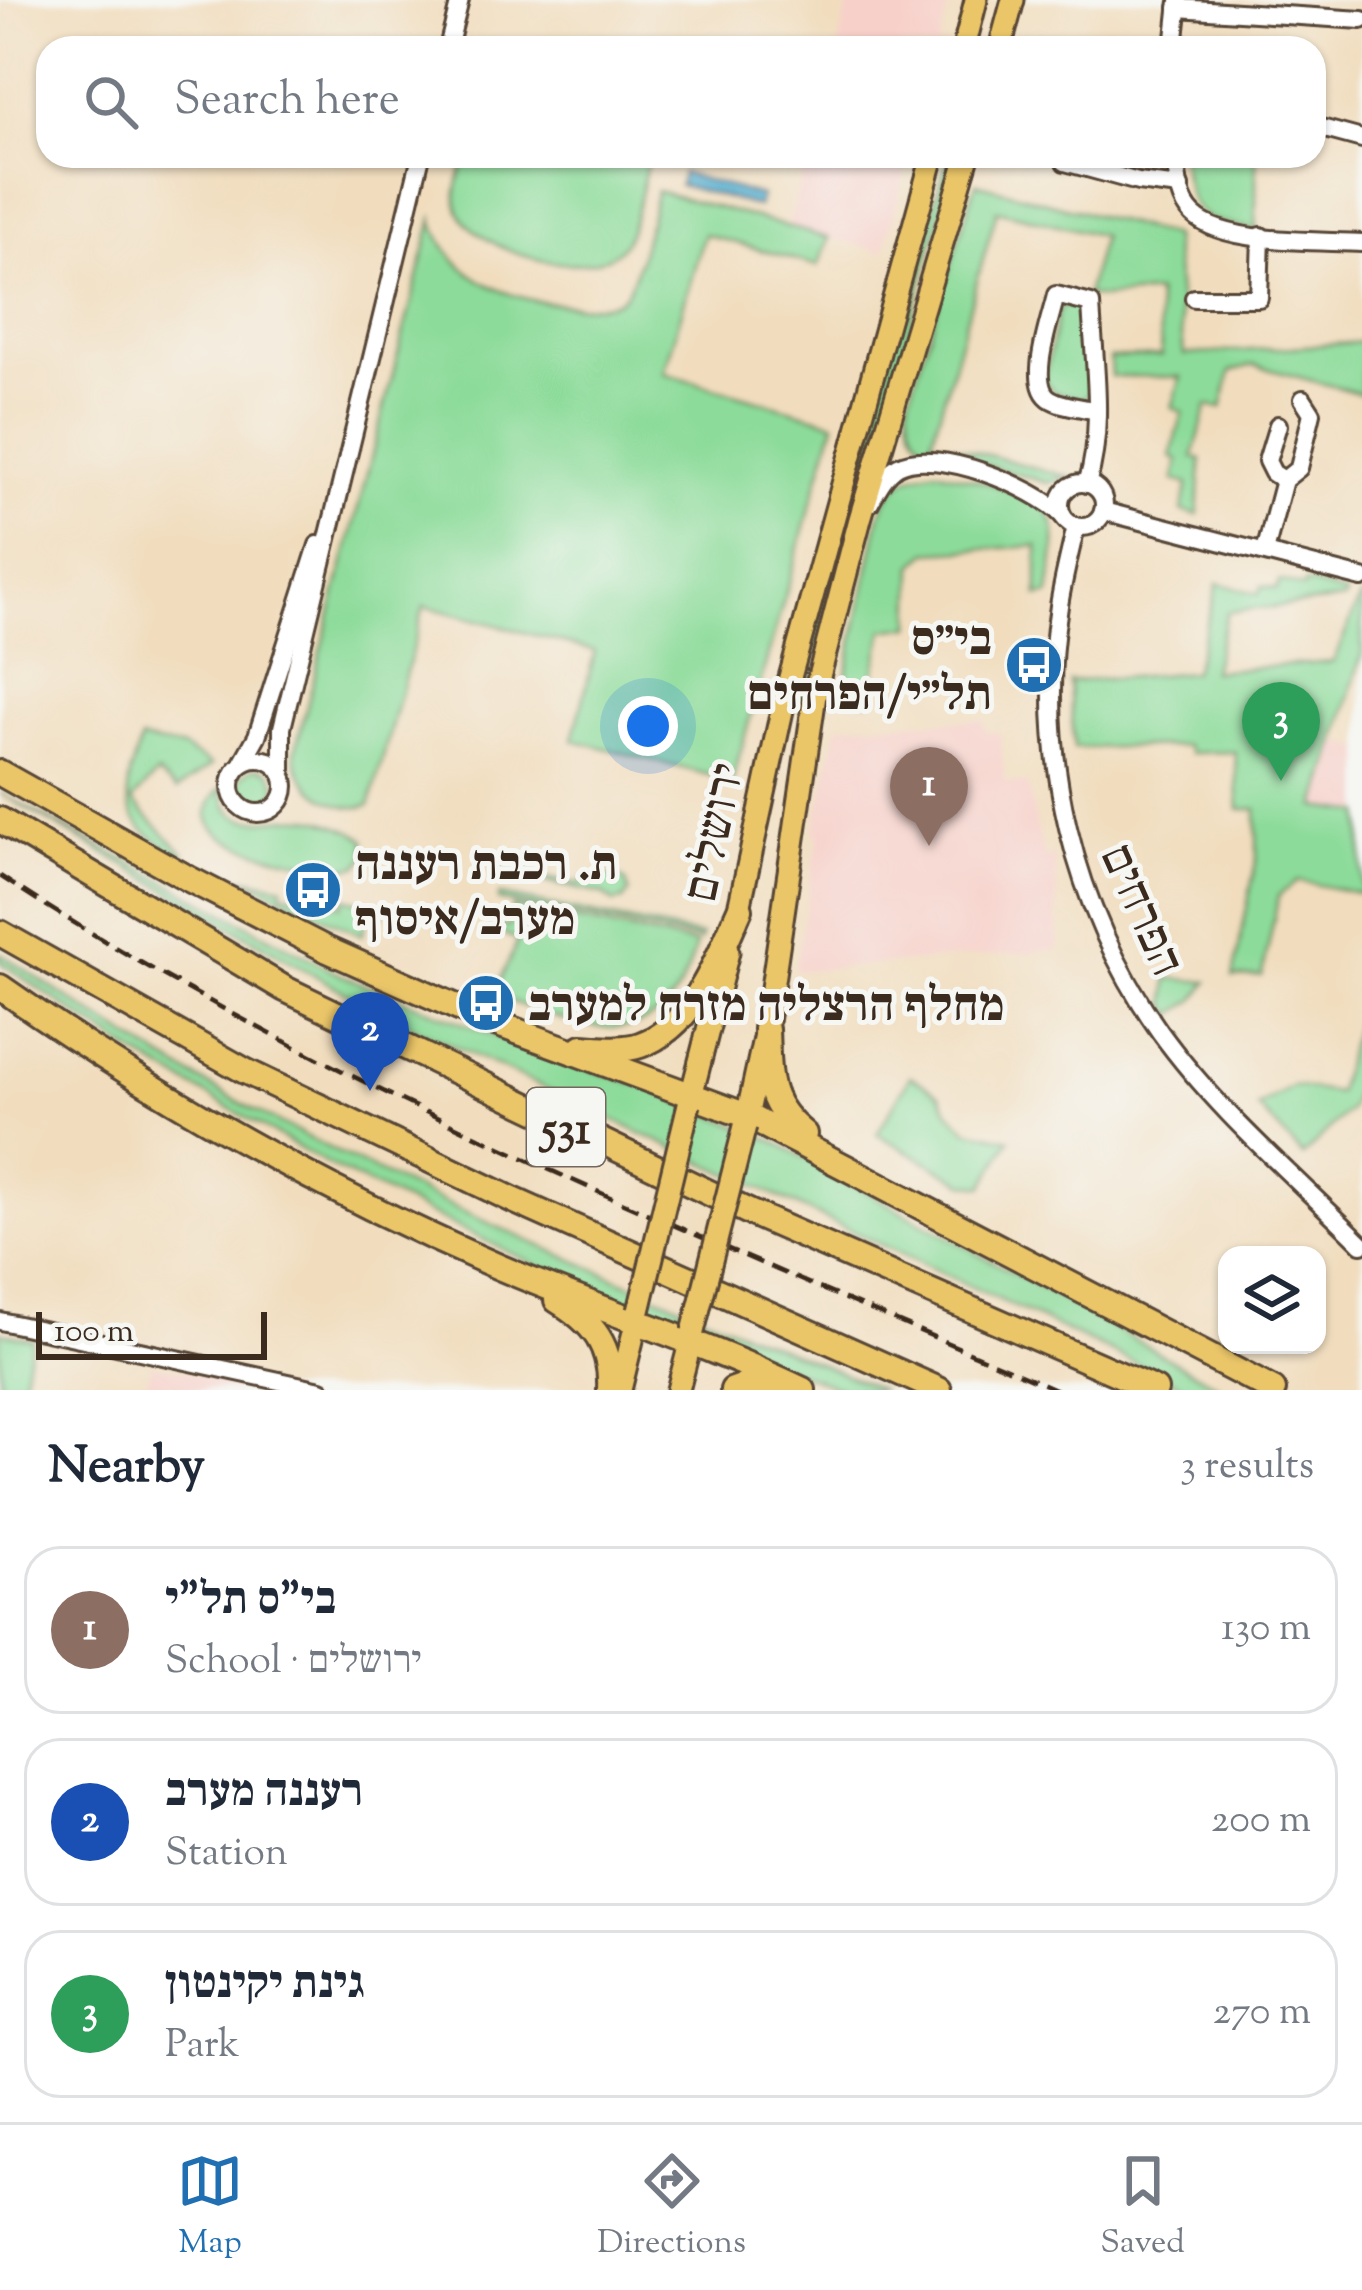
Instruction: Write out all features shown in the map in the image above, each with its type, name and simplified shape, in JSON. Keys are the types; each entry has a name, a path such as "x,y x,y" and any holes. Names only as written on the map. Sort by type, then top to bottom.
{"highway":[{"path":"0,773 328,950 746,1121 843,1166 1273,1390"},
{"name":"531","path":"0,820 303,998 751,1213 1155,1390"},
{"path":"553,1045 621,1048 656,1038 693,1001 710,976 740,909"},
{"name":"531","path":"0,933 245,1072 513,1200 939,1390"},
{"path":"0,987 90,1051 336,1190 503,1268 638,1316 797,1387"},
{"path":"766,1029 767,1068 778,1111 843,1166"},
{"path":"503,1268 595,1328 611,1366 610,1390"},
{"path":"733,1390 750,1384 797,1387"}],"main road":[{"path":"967,36 976,0"},
{"path":"1003,36 1013,0"},
{"name":"ירושלים","path":"620,1390 740,909 786,692 931,168"},
{"name":"ירושלים","path":"678,1390 766,1029 811,710 860,519 964,168"}],"street":[{"path":"451,36 460,0"},
{"path":"1175,36 1177,3 1362,20"},
{"path":"1326,129 1362,139"},
{"path":"347,459 257,736 233,773 231,791 248,811 266,812 280,801 285,784 282,728 419,168"},
{"path":"1087,168 1180,188"},
{"path":"1177,168 1192,214 1210,228 1362,243"},
{"path":"1194,298 1259,298 1261,236"},
{"path":"1087,484 1097,452 1096,411 1091,304 1056,295 1039,369 1042,388 1051,400 1096,411"},
{"path":"1265,552 1284,480 1299,468 1312,412 1304,399"},
{"path":"1278,424 1267,461 1284,480"},
{"path":"860,519 887,475 896,467 922,460 984,474 1039,496 1069,521 1094,523 1103,511 1099,492 1087,484 1072,486 1063,494 1069,521"},
{"path":"1103,511 1362,578"},
{"name":"הפרחים","path":"1069,521 1058,608 1054,750 1074,859 1096,916 1117,961 1167,1040 1207,1088 1362,1244"},
{"path":"242,763 268,761 282,773"},
{"path":"0,1322 314,1389"}],"shaded area":[{"path":"850,0 950,0 940,36 840,36"},
{"path":"804,168 906,168 884,252 788,226"},
{"path":"984,720 986,733 1000,733 1005,783 1027,783 1044,856 1055,858 1059,950 794,971 819,836 814,834 838,725"},
{"path":"1335,742 1362,748 1362,813 1317,808"},
{"path":"151,1364 276,1390 145,1390"}],"green space":[{"path":"462,168 646,168 623,245 608,257 587,263 536,259 488,239 459,210"},
{"path":"945,168 954,168 805,699 794,698"},
{"path":"1183,168 1256,168 1256,229 1208,218 1199,212"},
{"path":"976,183 1172,236 1184,355 1362,342 1362,394 1253,365 1231,371 1222,408 1207,406 1193,457 1201,460 1198,515 1182,511 1188,484 1174,480 1178,460 1171,457 1183,412 1172,408 1181,377 1111,376 1110,358 1162,356 1156,293 1086,295 1102,236 997,210 932,440 1069,477 1048,483 927,447 912,425 909,399"},
{"path":"657,191 829,238 818,266 704,234 664,373 835,422 732,781 573,740 595,651 424,606 370,805 332,802 311,787 295,752 433,219 454,259 489,285 531,300 599,305 616,301 627,291"},
{"path":"1070,304 1084,308 1090,394 1083,399 1054,392 1044,381 1059,309"},
{"path":"937,470 1000,487 1044,509 1055,535 1049,595 1038,596 1038,546 928,552 914,565 912,626 884,630 868,701 843,692 880,514 901,482"},
{"path":"1280,581 1346,594 1344,600 1227,612 1212,671 1333,662 1362,594 1362,653 1317,807 1362,813 1362,894 1298,881 1279,895 1262,976 1233,977 1257,857 1257,809 1239,809 1235,752 1189,753 1187,746 1074,748 1069,682 1193,672 1218,583 1259,594 1262,586 1277,589"},
{"path":"141,740 183,748 211,765 177,790 157,774 132,801 184,853 181,856 147,833 130,809 129,780"},
{"path":"258,768 270,774 276,786 270,798 258,804 246,798 240,786 246,774"},
{"path":"222,787 226,803 243,818 297,817 332,823 365,839 366,857 358,866 341,868 247,848 211,824 209,807"},
{"path":"0,793 341,975 541,1054 650,1088 774,1141 1226,1390 1193,1390 411,1026"},
{"path":"495,858 540,867 531,875 578,884 588,876 619,877 629,893 614,903 603,894 511,875"},
{"path":"243,878 283,886 282,892 295,895 297,889 310,892 310,898 342,905 344,898 386,907 382,917 369,914 362,935"},
{"path":"499,895 701,936 700,940 498,900"},
{"path":"513,907 696,944 682,983 664,1008 642,1022 616,1028 588,1026 494,995 518,940 489,929 490,924 509,927"},
{"path":"0,953 190,1075 332,1150 566,1257 882,1390 844,1390 607,1299 330,1166 132,1052 0,962"},
{"path":"1168,978 1208,982 1195,1000 1174,1014 1167,1004"},
{"path":"1362,999 1362,1068 1350,1108 1303,1156 1258,1107 1293,1086 1337,1093"},
{"path":"910,1076 940,1094 968,1130 1010,1139 984,1186 965,1183 877,1134"},
{"path":"0,1332 32,1339 21,1390 0,1390"}],"water":[{"path":"682,173 761,196 758,207 679,185"}],"railway":[{"path":"0,876 125,953 385,1092 652,1216 1057,1390"}],"place":[{"name":"בי״ס תל״י/הפרחים","path":"1034,665"},
{"name":"גינת יקינטון","path":"1281,781"},
{"name":"בי\"ס תל\"י","path":"929,846"},
{"name":"ת. רכבת רעננה מערב/איסוף","path":"313,890"},
{"name":"מחלף הרצליה מזרח למערב","path":"486,1003"},
{"name":"רעננה מערב","path":"370,1091"}]}
